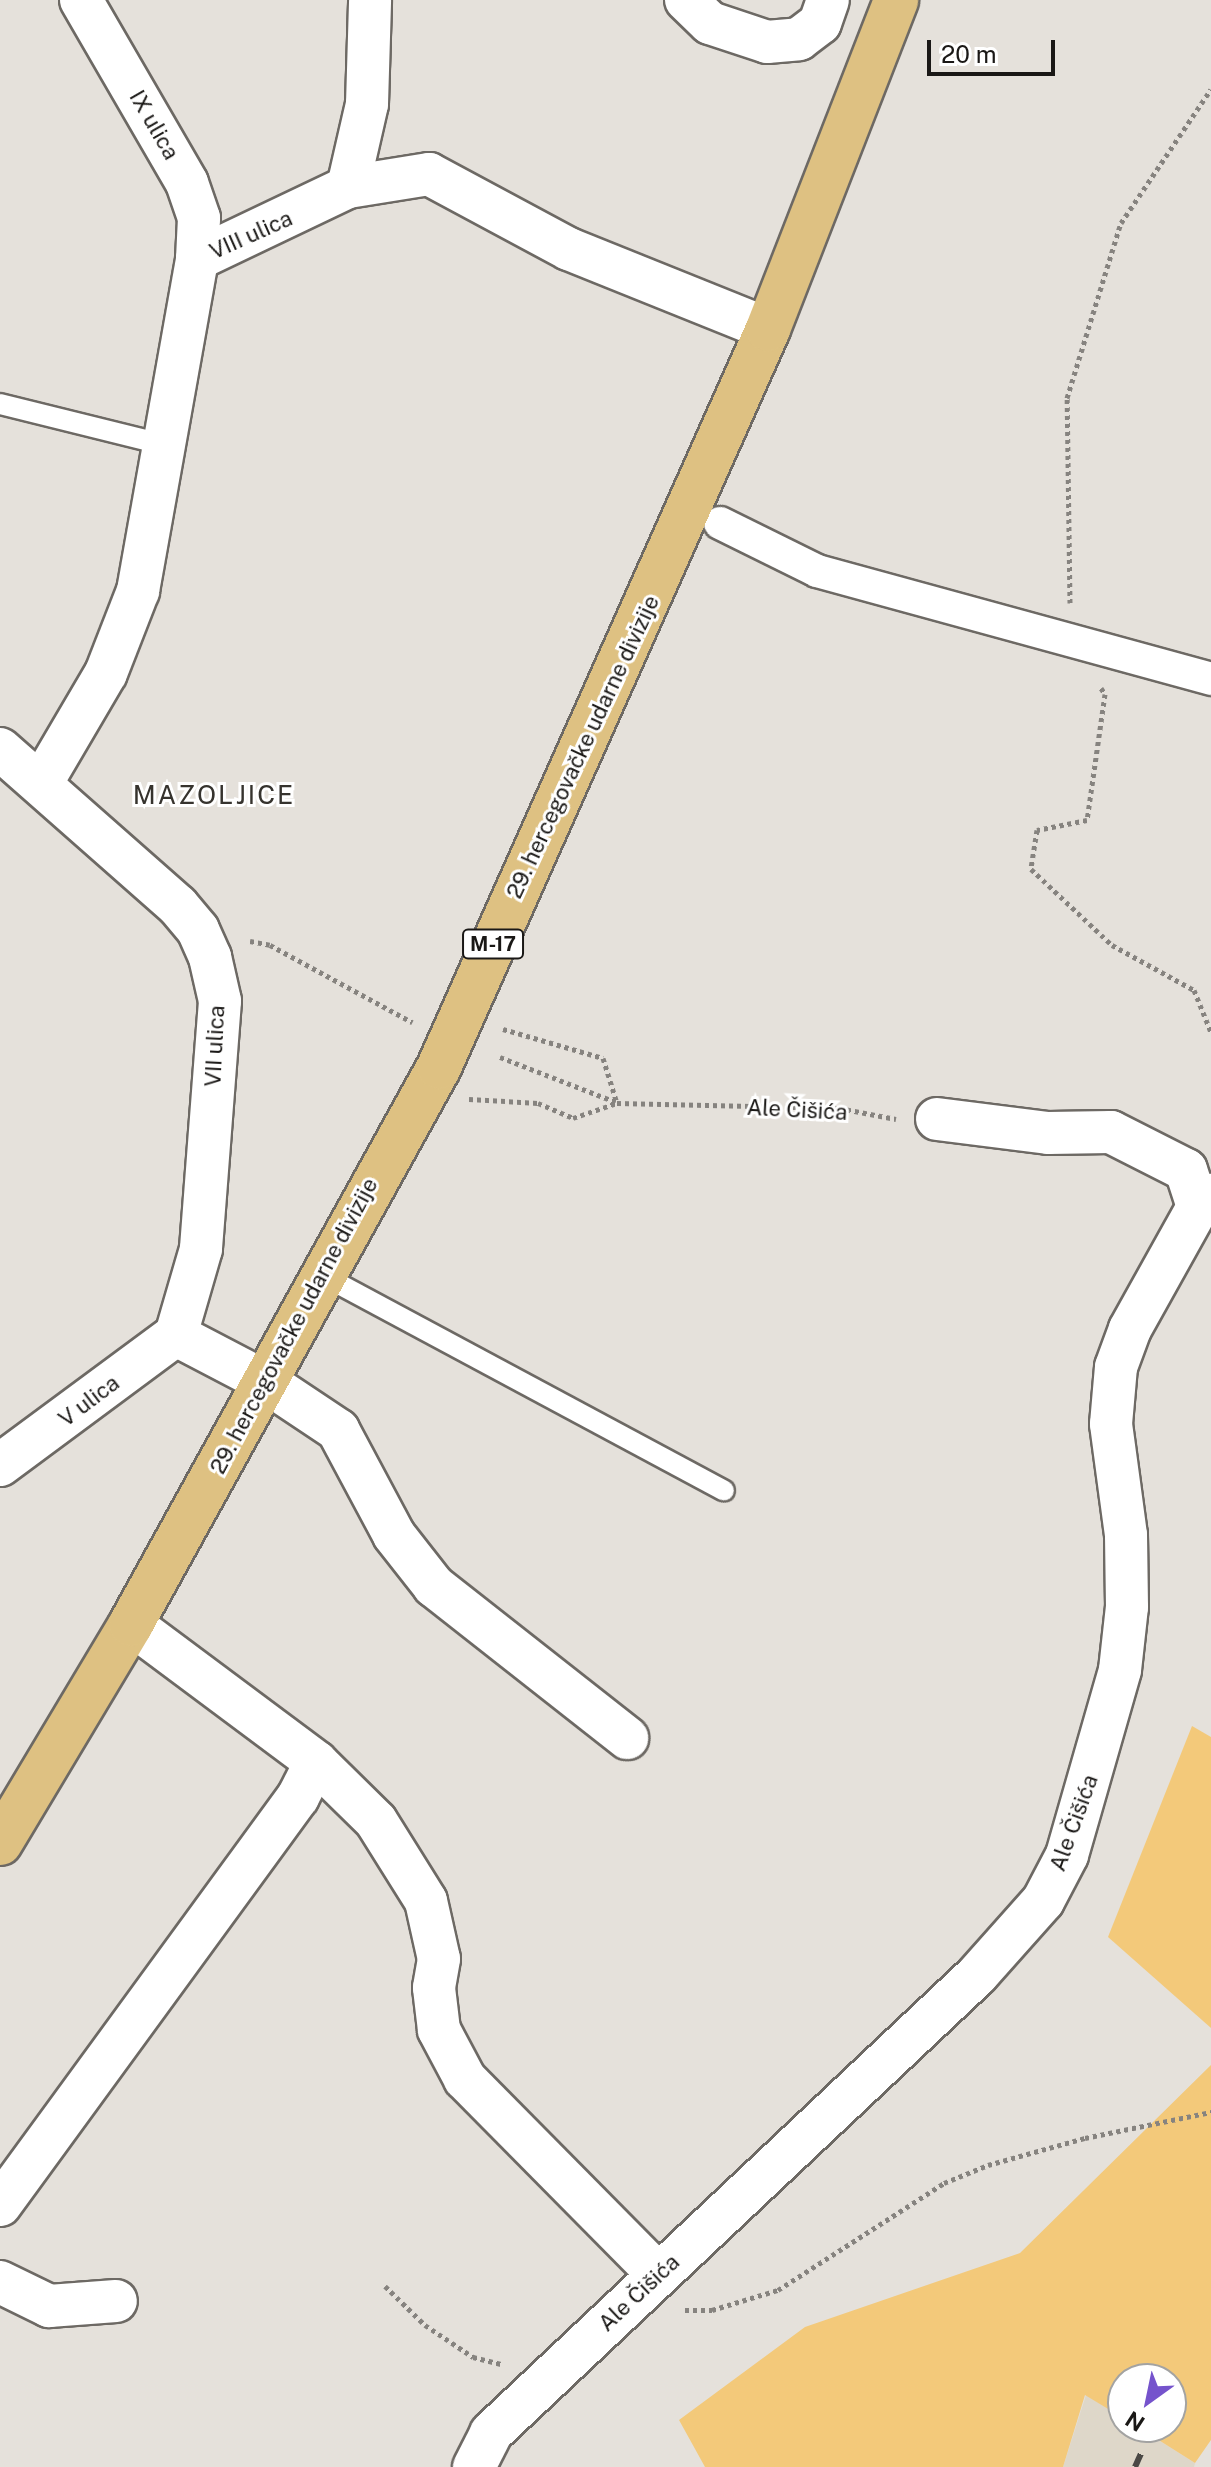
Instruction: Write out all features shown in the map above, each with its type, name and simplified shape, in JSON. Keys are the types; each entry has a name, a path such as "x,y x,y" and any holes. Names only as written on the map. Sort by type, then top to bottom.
{"main road":[{"name":"29. hercegovačke udarne divizije","path":"0,1843 131,1624 266,1382 412,1106 439,1067 768,329 896,0"}],"street":[{"name":"IX ulica","path":"81,0 187,183 199,218 197,259"},
{"path":"348,187 367,104 370,0"},
{"path":"686,0 710,23 767,42 799,39 820,23 828,0"},
{"name":"VIII ulica","path":"42,782 124,633 147,553 197,259 348,187 429,174 569,249 768,329"},
{"path":"720,523 817,571 1211,679"},
{"name":"VII ulica","path":"0,749 42,782 198,930 220,1001 201,1249 176,1335"},
{"name":"Ale Čišića","path":"474,2467 491,2433 1021,1930 1067,1855 1105,1736 1120,1670 1127,1607 1126,1535 1111,1424 1116,1367 1130,1329 1205,1201 1186,1170 1111,1132 1048,1133 937,1119"},
{"path":"176,1335 266,1382 338,1430 394,1535 434,1586 627,1738"},
{"name":"V ulica","path":"0,1465 176,1335"},
{"path":"131,1624 316,1762 376,1821 426,1901 439,1959 434,1988 439,2030 465,2079 658,2274"},
{"path":"0,2205 298,1797 316,1762"},
{"path":"0,2282 49,2306 116,2301"}],"lane":[{"path":"0,404 166,445"},
{"path":"322,1275 724,1491"}],"path":[{"path":"1211,89 1121,223 1067,398 1070,639 1105,694 1087,820 1037,830 1031,869 1112,945 1194,990 1211,1032"},
{"path":"198,930 270,945 416,1024"},
{"path":"489,1025 603,1058 617,1103"},
{"path":"500,1057 617,1103"},
{"name":"Ale Čišića","path":"412,1106 457,1098 538,1103 573,1118 617,1103 839,1108 876,1119 937,1119"},
{"path":"630,2303 712,2310 778,2290 944,2183 1085,2138 1211,2112"},
{"path":"385,2286 425,2325 473,2357 501,2364 570,2357"}],"shaded area":[{"path":"1192,1726 1211,1737 1211,2028 1108,1937"},
{"path":"1211,2065 1211,2440 1195,2463 1163,2443 1187,2443 1187,2363 1107,2363 1107,2408 1085,2395 1063,2467 705,2467 679,2420 805,2327 1020,2253"},
{"path":"1086,2395 1107,2408 1107,2443 1163,2443 1195,2463 1194,2467 1063,2467"}],"railway":[{"path":"1135,2467 1146,2443"}],"district":[{"name":"MAZOLJICE","path":"214,795"}]}
